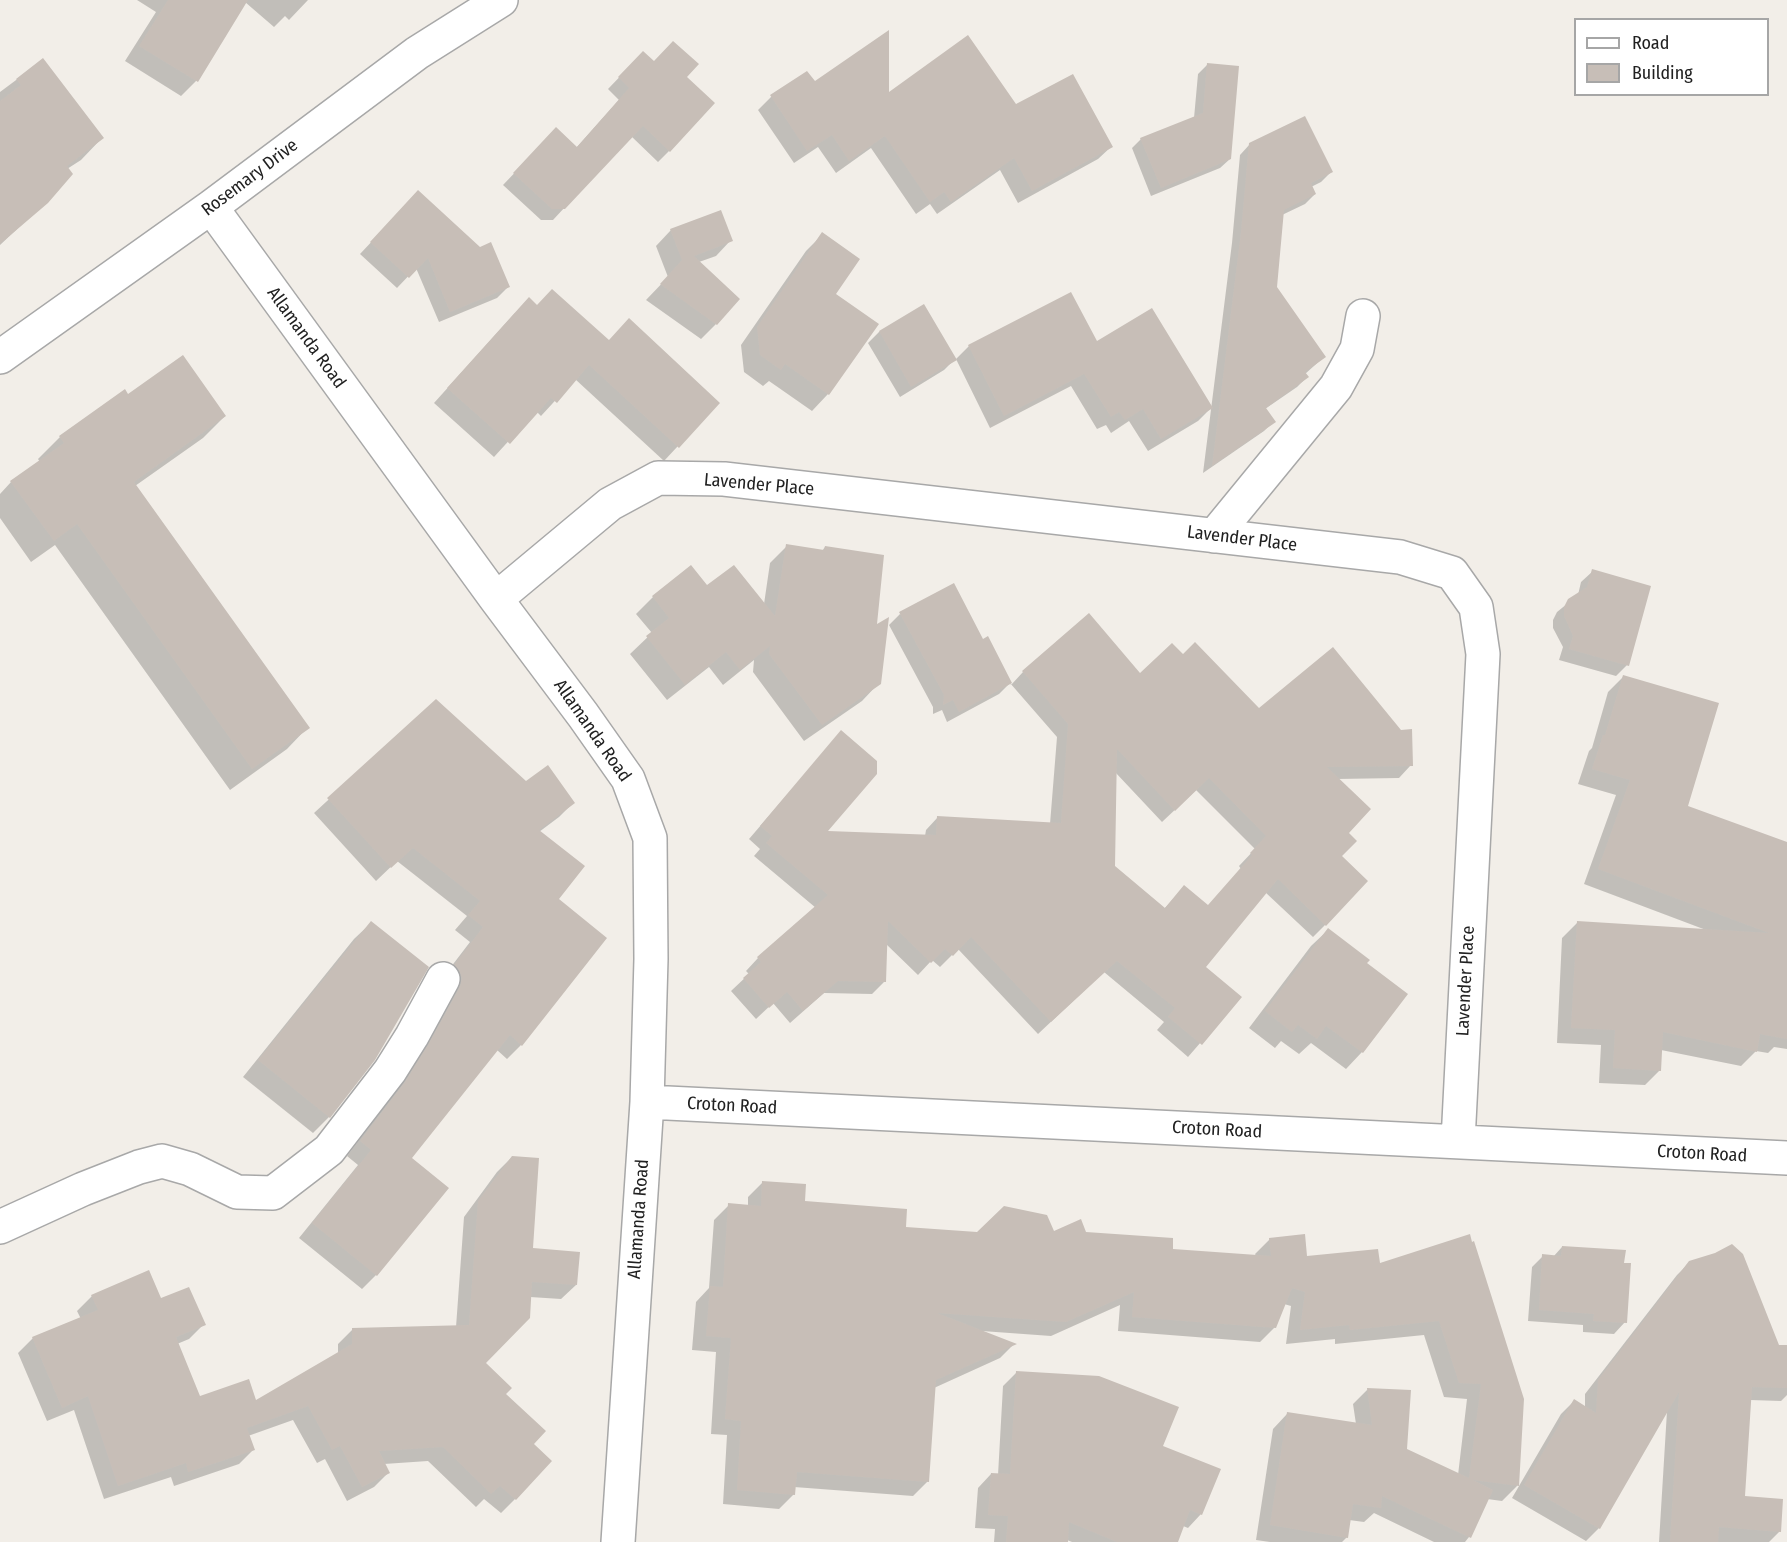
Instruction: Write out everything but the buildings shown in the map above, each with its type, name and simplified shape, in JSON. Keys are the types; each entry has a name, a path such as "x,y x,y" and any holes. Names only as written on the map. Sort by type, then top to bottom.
{"street":[{"name":"Rosemary Drive","path":"0,357 211,207 417,53 501,0"},
{"name":"Allamanda Road","path":"211,207 628,779 650,838 651,959 647,1102 618,1542"},
{"path":"1214,536 1336,387 1357,349 1363,316"},
{"name":"Lavender Place","path":"496,599 610,504 658,478 724,479 1400,557 1452,573 1476,607 1483,654 1458,1141"},
{"path":"0,1227 139,1167 162,1161 190,1169 237,1192 273,1193 329,1150 390,1071 443,979"},
{"name":"Croton Road","path":"647,1102 1787,1158"}]}
